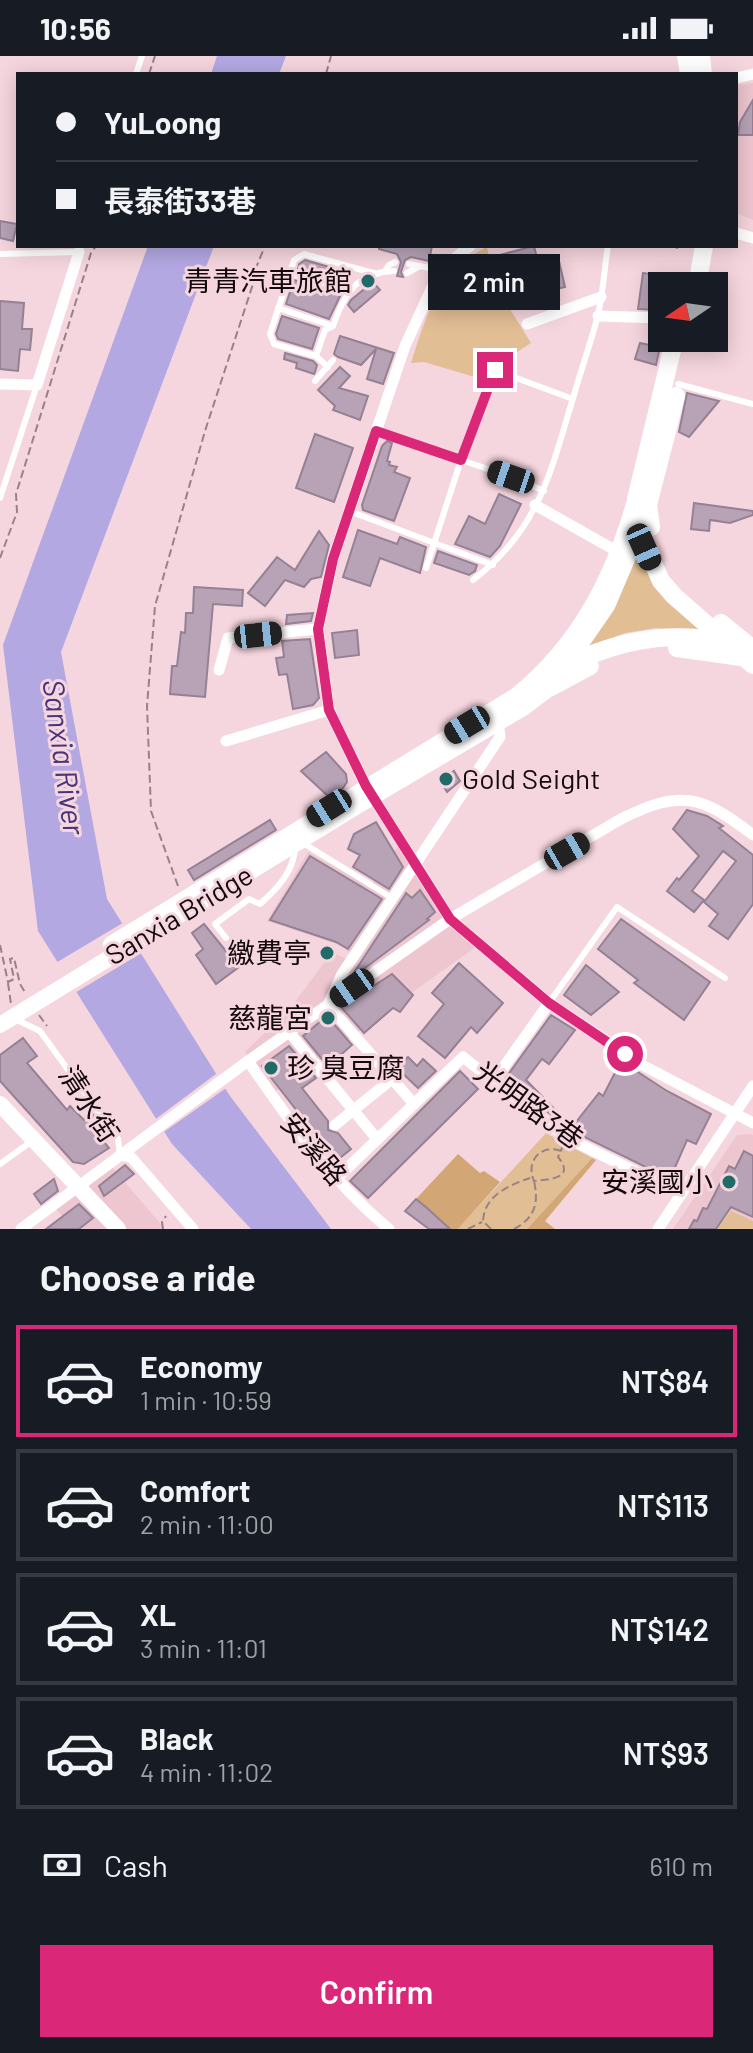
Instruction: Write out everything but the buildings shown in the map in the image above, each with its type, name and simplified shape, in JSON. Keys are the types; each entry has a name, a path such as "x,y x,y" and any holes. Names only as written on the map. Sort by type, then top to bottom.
{"main road":[{"path":"688,272 692,248"},
{"path":"699,272 704,248"},
{"path":"569,663 607,606 639,532 642,502 672,352"},
{"path":"546,681 590,610 642,502 678,384 684,352"},
{"path":"642,502 651,533 671,574 748,654"},
{"path":"639,532 661,581 723,641 748,654"},
{"path":"362,795 498,722 569,663 597,650 662,636 723,641"},
{"path":"362,795 517,695 546,681 641,650 672,647 748,654"},
{"name":"Sanxia Bridge","path":"6,1015 362,795"},
{"name":"Sanxia Bridge","path":"186,901 297,843 362,795"},
{"path":"0,1104 118,1229"}],"street":[{"path":"468,248 440,270 405,346 333,559 318,629 329,710 362,795 435,885 450,919 585,1030 644,1066 753,1123"},
{"path":"0,384 37,385 75,249"},
{"path":"527,324 601,297"},
{"path":"598,316 648,318"},
{"path":"535,505 620,553"},
{"path":"219,670 228,638 318,629"},
{"path":"226,741 329,710"},
{"path":"328,1005 351,957 392,898 420,867 490,756 500,737 498,722"},
{"path":"21,1229 248,1061 450,919 511,879 621,819 672,800 694,801 714,807 753,835"},
{"path":"493,1082 549,1003"},
{"path":"328,1005 414,1104 337,1178"},
{"path":"289,1032 377,1139"},
{"name":"光明路3巷","path":"414,1104 463,1057 567,1138 681,1194"},
{"name":"安溪路","path":"248,1061 300,1137 389,1229"},
{"path":"335,1125 392,1079"},
{"path":"658,1229 753,1086"},
{"name":"清水街","path":"123,1152 131,1157 193,1229"}],"lane":[{"path":"473,580 493,565 513,543 544,491 598,316 608,248"},
{"path":"0,254 75,249"},
{"path":"315,381 331,364 316,356 274,344 270,334 294,260 304,254 381,273"},
{"path":"381,273 395,262"},
{"path":"409,264 440,270"},
{"path":"407,273 420,266"},
{"path":"316,356 325,330 333,326 343,297 363,279 394,271"},
{"path":"290,273 350,291"},
{"path":"278,308 333,326"},
{"path":"426,568 461,460 495,370 573,399"},
{"path":"678,384 753,404"},
{"path":"0,498 37,385"},
{"path":"376,431 544,491"},
{"path":"349,511 493,565"},
{"path":"226,938 215,924 249,899 260,904 277,888 294,861 297,843 392,898"},
{"path":"549,1003 617,907 725,978"},
{"name":"清水街","path":"6,1015 40,1031 118,1139 123,1152"},
{"path":"0,1164 35,1139"}],"path":[{"path":"0,558 17,512 16,494 95,248"},
{"path":"186,901 175,884 151,811 147,706 155,606 205,431 264,248"},
{"path":"0,945 8,982 6,1015"},
{"path":"8,982 14,979 10,959 14,958 20,984 27,996"},
{"path":"38,1013 47,1026"},
{"path":"491,1229 483,1221 484,1208 496,1195 511,1184 533,1179 550,1181 559,1177 563,1170 558,1157 567,1138"},
{"path":"514,1229 533,1213 538,1199 530,1166 541,1151 553,1148 561,1151"},
{"path":"163,1229 163,1218 171,1213"},
{"path":"468,1229 483,1221"}],"shaded area":[{"path":"753,83 753,220 738,214 738,85"},
{"path":"487,248 499,308 510,309 531,343 488,371 485,380 424,362 411,363 441,285 460,263"},
{"path":"638,549 665,597 707,633 656,628 625,633 585,648"},
{"path":"400,843 477,946 274,1092 245,1052 292,1006 332,952 347,959 351,953 337,944 267,921 308,852 370,887"},
{"path":"546,1133 592,1158 527,1229 458,1229"},
{"name":"安溪國小","path":"737,1135 753,1135 753,1229 673,1229"},
{"path":"458,1154 480,1173 484,1171 500,1182 458,1229 450,1229 416,1199"},
{"path":"592,1158 596,1160 545,1221 555,1229 527,1229"},
{"path":"111,1166 165,1229 73,1229 56,1209"},
{"path":"731,1211 753,1221 753,1229 717,1229"}],"water":[{"path":"217,56 286,56 280,72 212,72"},
{"name":"Sanxia River","path":"147,248 213,248 61,652 107,899 230,1096 331,1229 251,1229 172,1144 38,931 3,645"}],"pier":[{"path":"126,921 145,951 73,994 54,964"},
{"path":"220,1071 229,1086 161,1134 153,1121"}],"place":[{"name":"青青汽車旅館","path":"368,281"},
{"name":"Gold Seight","path":"446,779"},
{"name":"繳費亭","path":"327,953"},
{"name":"慈龍宮","path":"328,1018"},
{"name":"珍 臭豆腐","path":"271,1068"},
{"name":"安溪國小","path":"729,1182"}],"route":[{"path":"495,370 461,460 376,431 333,559 318,629 329,710 366,786 450,919 549,1003 625,1054"}]}
